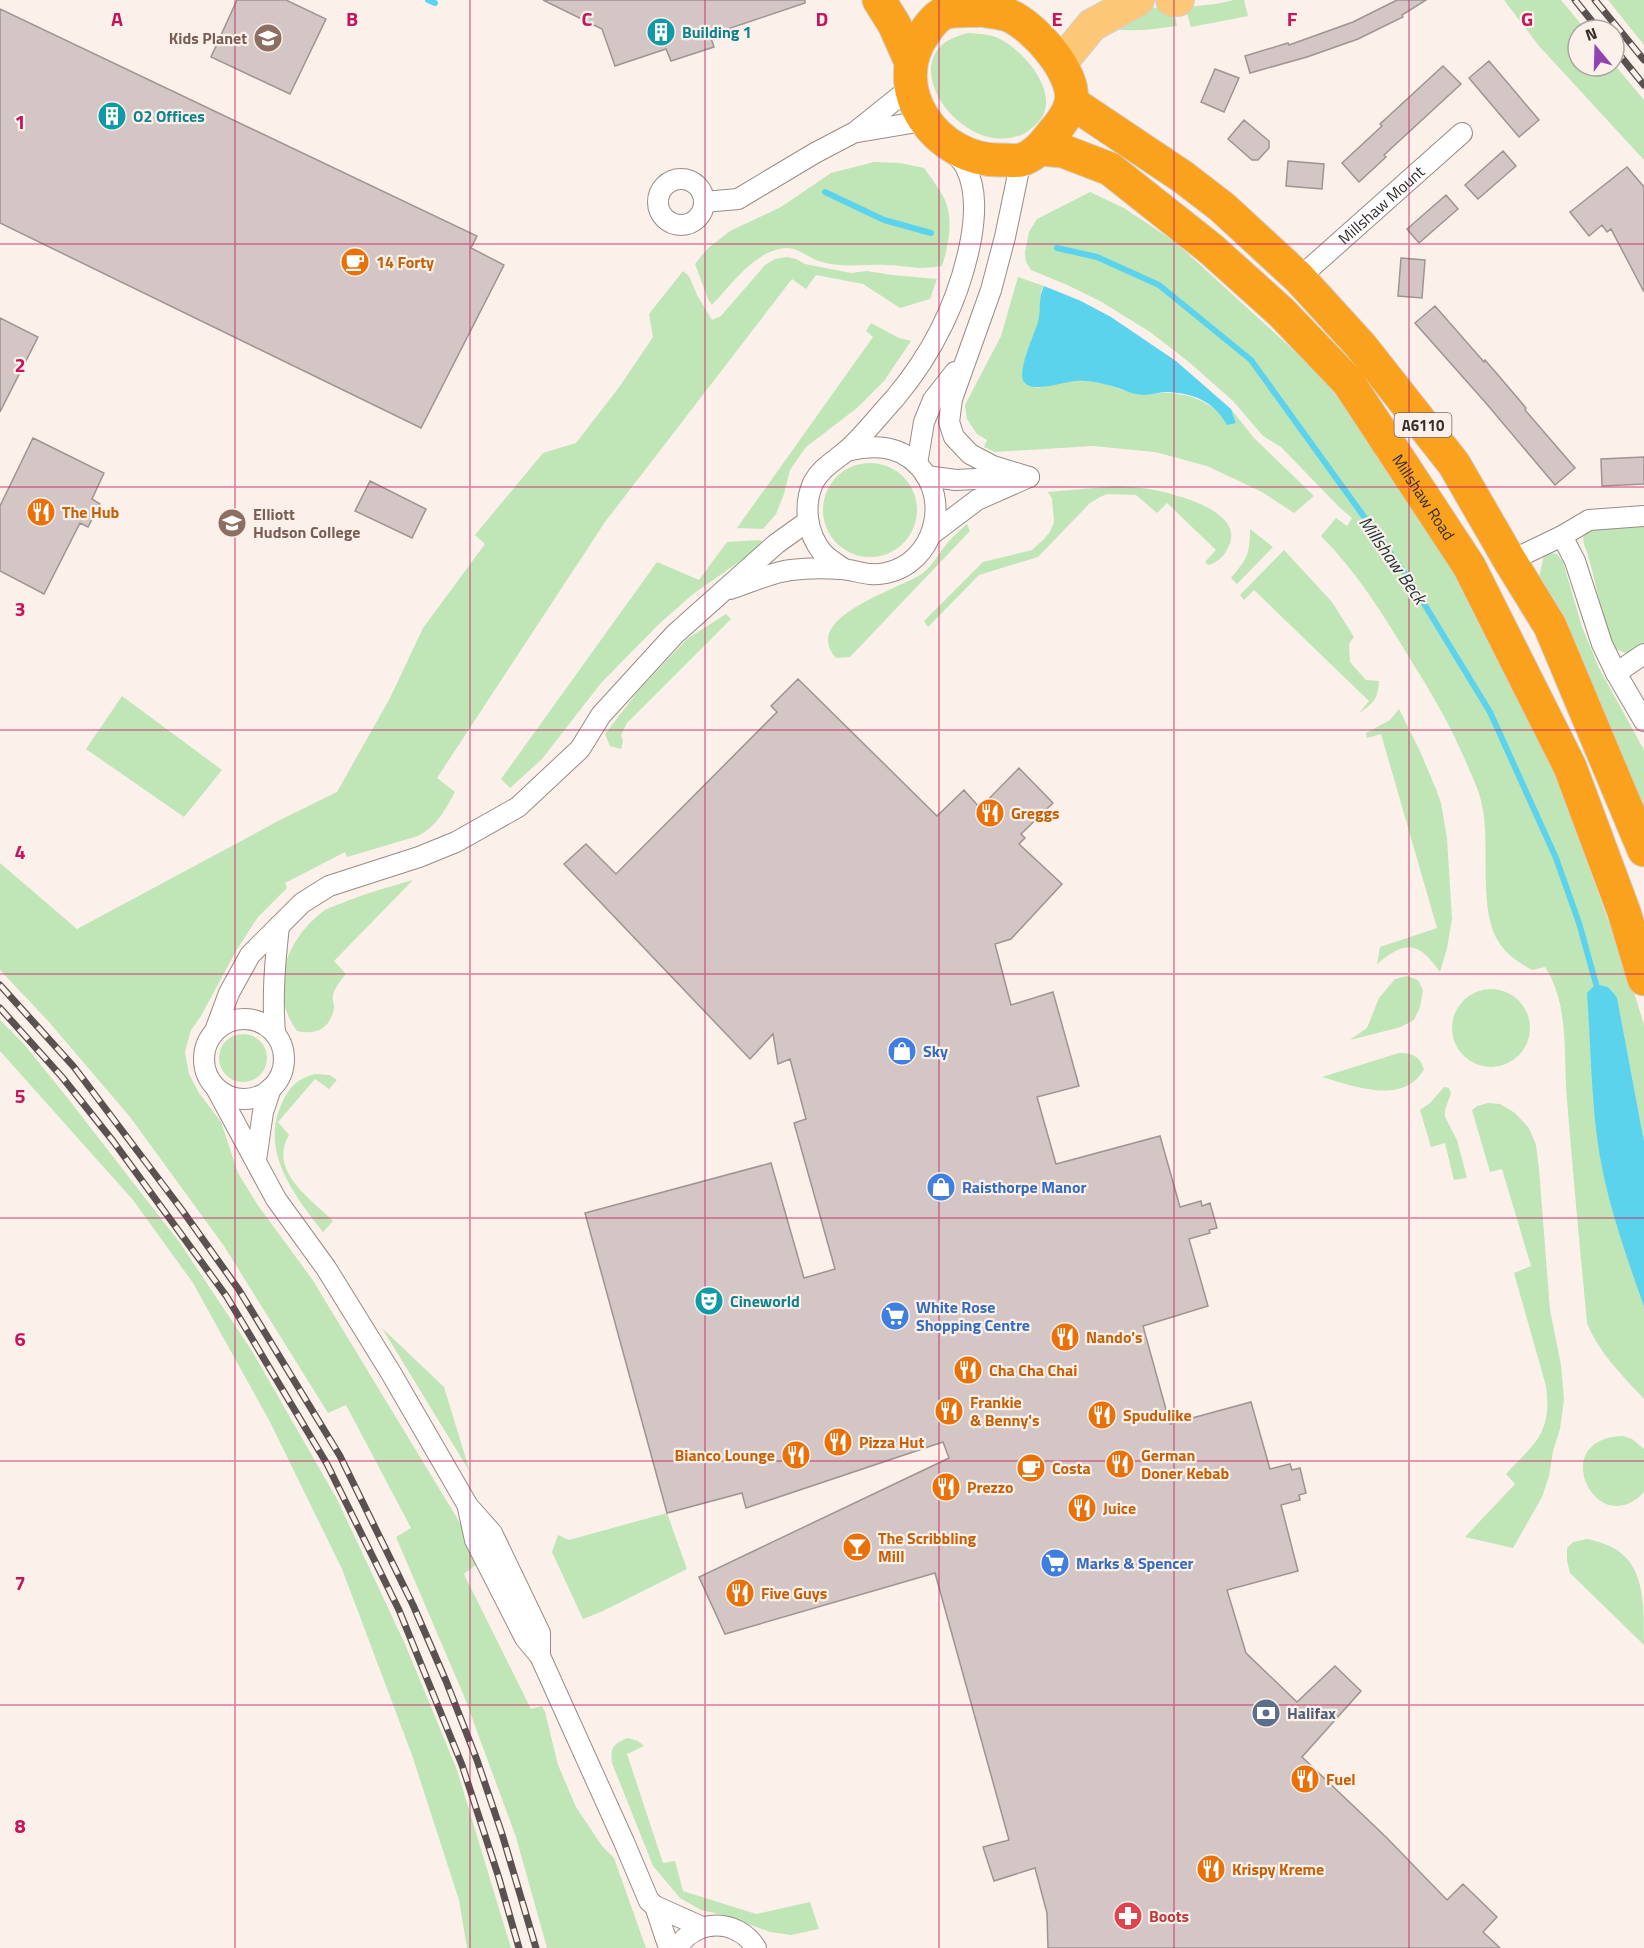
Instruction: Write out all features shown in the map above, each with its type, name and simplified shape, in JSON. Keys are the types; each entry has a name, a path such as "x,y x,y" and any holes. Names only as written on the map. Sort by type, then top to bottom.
{"highway":[{"path":"879,0 894,24 911,75 934,132 968,155 993,161 1031,154 1063,120 1071,102 1068,82 1060,64 1046,43 1026,25 1007,14 936,6 929,26 918,41 911,75"},
{"name":"A6110","path":"1071,102 1183,177 1222,207 1299,278 1361,346 1454,464 1550,626 1641,843 1600,849"},
{"name":"Millshaw Road","path":"1031,154 1063,151 1110,169 1202,241 1281,312 1348,382 1469,566 1570,767 1624,912 1644,979"}],"main road":[{"path":"981,10 1019,0"},
{"path":"1060,64 1092,25 1138,0"},
{"path":"1172,0 1178,0"}],"street":[{"path":"704,202 738,199 814,153 855,132 911,75"},
{"path":"844,569 824,554 813,538 808,521 808,501 814,482 829,462 846,451 920,366 946,317 963,276 974,222 975,204 972,185 965,166 934,132 855,132"},
{"name":"Millshaw Mount","path":"1299,278 1461,133"},
{"path":"1029,477 993,466 970,454 954,437 950,422 952,399 994,278 1031,154"},
{"path":"922,470 924,422 933,400 968,352"},
{"path":"722,592 790,570 844,569 866,575 886,573 904,567 921,552 932,534 936,517 935,496 922,470 903,454 886,447 867,446 846,451"},
{"path":"922,470 956,480 1029,477"},
{"path":"932,534 977,500 1029,477"},
{"path":"1510,561 1589,520 1644,516"},
{"path":"215,1030 229,993 250,955 302,903 328,886 456,842 518,807 580,749 601,715 675,634 782,538 808,521"},
{"path":"1562,536 1575,561 1598,633 1616,673 1644,722"},
{"path":"1616,673 1644,654"},
{"path":"256,1160 263,1112 271,1089 279,1079 283,1067 284,1055 275,1032 272,1005 279,926"},
{"path":"271,1089 249,1099 237,1099 225,1095 209,1080 203,1060 208,1039 224,1023 245,1018 256,1020 275,1032"},
{"path":"216,1088 276,1198 326,1268 391,1372 468,1506 492,1533 540,1633 540,1656 646,1896 655,1906 669,1948"},
{"path":"655,1906 702,1927"},
{"path":"677,1948 686,1936 702,1927 713,1925 724,1925 735,1929 748,1937 756,1948"}],"green space":[{"path":"1244,0 1248,16 1191,27 1185,7"},
{"path":"1504,0 1561,0 1576,18 1566,18 1566,75 1539,46"},
{"path":"1608,0 1644,0 1644,45 1626,22 1626,18 1622,18"},
{"path":"1143,7 1174,9 1177,26 1136,30 1112,29"},
{"path":"969,33 993,36 1011,46 1031,66 1039,78 1045,91 1046,104 1042,116 1024,134 995,138 973,131 953,116 939,98 932,78 933,59 945,43"},
{"path":"1568,78 1626,78 1644,100 1644,160"},
{"path":"874,162 900,163 924,168 938,188 948,208 950,225 942,266 919,268 890,265 838,265 822,262 792,248 779,249 754,262 712,305 695,264 707,249 730,231 781,207 831,173"},
{"path":"1090,192 1124,208 1175,242 1312,367 1360,423 1450,555 1538,726 1644,1025 1644,1141 1617,997 1608,987 1596,984 1601,1159 1617,1226 1644,1307 1644,1399 1605,1354 1587,1323 1567,1100 1562,1014 1553,982 1545,967 1532,970 1510,956 1500,944 1493,930 1487,896 1482,805 1460,748 1431,694 1378,607 1357,577 1321,536 1336,518 1347,526 1352,518 1281,447 1263,436 1233,401 1150,332 1100,301 1031,270 1026,262 1025,252 1029,232 1037,219"},
{"path":"787,257 805,264 851,273 867,271 937,279 930,299 900,308 863,284 816,275 806,289 792,279 605,522 437,778 455,792 440,817 418,836 347,857 345,852 285,883 287,888 258,917 236,951 191,1030 185,1052 189,1074 199,1093 221,1122 238,1173 257,1204 312,1279 457,1518 480,1562 464,1574 531,1709 542,1706 545,1712 558,1765 576,1807 602,1846 614,1858 646,1948 547,1948 516,1837 464,1696 396,1537 411,1528 346,1405 328,1413 224,1246 130,1117 49,1022 0,970 0,863 77,929 280,820 337,792 390,698 423,628 485,544 475,535 543,453 576,443 620,386 653,337 649,314 683,271 689,276 712,320 721,316 765,265 775,259"},
{"path":"1018,277 1044,286 1041,291 1039,323 1024,363 1036,388 1066,382 1088,381 1136,394 1180,394 1205,403 1236,423 1231,409 1254,438 1314,496 1294,513 1262,492 1207,466 1155,452 1093,446 995,452 984,447 987,440 977,434 967,419 965,405 1001,336"},
{"path":"871,323 899,338 911,341 884,381 857,408 806,447 790,470 776,514 763,529 737,528 873,337 866,331"},
{"path":"870,463 888,467 903,477 913,492 917,510 913,528 903,543 888,553 870,557 852,553 837,543 827,528 823,510 827,492 837,477 852,467"},
{"path":"1116,486 1145,488 1173,494 1216,512 1226,521 1231,531 1227,551 1219,560 1208,565 1205,562 1216,550 1167,503 1157,513 1136,495 1107,494 1090,503 1038,557 979,575 928,627 924,621 983,562 1032,550 1043,540 1050,532 1054,522 1052,499 1048,492"},
{"path":"967,524 970,531 850,657 836,658 828,643 831,630 841,617 857,606 923,573 950,540"},
{"path":"1612,525 1644,525 1644,645 1626,653 1612,648 1583,539 1589,530 1595,528"},
{"path":"1250,529 1273,547 1237,584 1231,578 1246,556"},
{"path":"761,540 762,543 753,552 693,594 659,624 601,683 542,759 510,788 501,779 657,562 699,580 727,542"},
{"path":"1284,550 1332,602 1354,637 1349,644 1350,662 1366,680 1379,681 1378,692 1374,700 1359,713 1369,701 1254,590 1244,600 1240,595"},
{"path":"1557,554 1563,562 1582,627 1599,668 1644,750 1644,816 1538,582 1544,555"},
{"path":"726,614 731,619 627,723 621,735 623,741 621,749 610,746 605,734 639,690 687,639"},
{"path":"122,696 222,770 184,817 86,749"},
{"path":"1399,709 1436,789 1441,803 1447,838 1452,919 1440,972 1425,954 1411,947 1396,951 1377,964 1380,947 1437,928 1381,734 1367,738 1366,733 1390,720"},
{"path":"413,880 334,961 346,974 334,992 334,1009 329,1022 315,1031 297,1031 288,1015 283,999 282,982 291,950 300,935 327,909"},
{"path":"1407,976 1418,980 1423,990 1420,1007 1414,1020 1401,1027 1350,1040 1367,1028 1379,998 1395,979"},
{"path":"1491,989 1506,992 1523,1006 1530,1028 1527,1043 1513,1060 1491,1067 1476,1064 1459,1050 1452,1028 1455,1013 1469,996"},
{"path":"0,1020 24,1044 66,1096 180,1243 252,1351 337,1499 405,1644 457,1770 511,1948 467,1948 459,1900 412,1755 342,1569 270,1422 193,1283 133,1200 0,1051"},
{"path":"238,1034 248,1034 263,1044 267,1058 266,1067 257,1078 248,1082 238,1082 223,1072 219,1063 219,1053 229,1038"},
{"path":"1399,1053 1415,1056 1424,1069 1415,1080 1404,1087 1377,1090 1348,1085 1322,1077"},
{"path":"315,1074 330,1075 337,1080 329,1089 315,1079 278,1122 289,1135 284,1148 284,1160 294,1183 333,1221 323,1232 283,1172 277,1155 275,1138 276,1121 288,1092 299,1081"},
{"path":"1444,1087 1449,1088 1451,1093 1445,1117 1457,1140 1467,1178 1454,1180 1445,1143 1431,1147 1420,1110 1430,1103"},
{"path":"1488,1103 1500,1104 1515,1113 1529,1128 1536,1145 1550,1310 1561,1365 1564,1399 1560,1429 1542,1497 1513,1548 1465,1537 1515,1484 1506,1474 1540,1436 1544,1426 1547,1402 1546,1386 1514,1273 1531,1266 1502,1169 1490,1172 1472,1110"},
{"path":"382,1328 444,1387 470,1472"},
{"path":"1623,1436 1632,1439 1644,1449 1644,1492 1626,1504 1610,1505 1596,1497 1587,1484 1583,1468 1587,1453 1600,1441"},
{"path":"667,1513 687,1569 583,1619 552,1552 558,1535 569,1540"},
{"path":"1587,1539 1606,1544 1620,1552 1637,1575 1643,1606 1644,1645 1570,1573 1567,1548 1573,1542"},
{"path":"628,1738 644,1746 627,1754 663,1863 675,1861 683,1891 756,1914 810,1902 819,1929 791,1935 770,1932 723,1915 701,1910 680,1898 653,1866 612,1763 614,1746"}],"water":[{"path":"1044,286 1081,301 1111,317 1176,361 1231,409 1236,423 1227,425 1209,404 1185,394 1166,392 1138,394 1105,384 1083,381 1041,387 1028,385 1022,377 1026,354 1038,320"},
{"path":"1596,984 1608,987 1617,997 1644,1141 1644,1307 1613,1214 1597,1137 1587,993"}],"building":[{"name":"Kids Planet","path":"237,0 286,0 326,19 290,94 211,57"},
{"name":"Building 1","path":"543,0 805,0 805,3 710,35 714,47 671,61 666,49 615,66 602,29"},
{"path":"1397,0 1426,0 1402,15 1403,17 1358,39 1307,57 1250,73 1245,56 1288,43 1289,45 1353,22"},
{"name":"O2 Offices","path":"0,9 477,236 471,248 504,265 421,428 0,223"},
{"path":"1489,61 1539,120 1519,137 1469,78"},
{"path":"1443,66 1461,84 1384,155 1386,157 1359,182 1342,163 1382,126 1380,124"},
{"path":"1215,69 1239,78 1224,112 1201,102"},
{"path":"1244,120 1269,141 1269,148 1258,160 1252,160 1228,139"},
{"path":"1503,151 1516,166 1478,199 1465,185"},
{"path":"1288,161 1324,164 1322,189 1286,186"},
{"path":"1627,167 1644,187 1644,292 1611,229 1607,232 1602,225 1589,236 1570,212"},
{"path":"1446,195 1458,209 1419,243 1407,229"},
{"path":"1401,258 1425,260 1422,298 1398,296"},
{"path":"1435,306 1498,375 1575,468 1555,485 1415,323"},
{"path":"0,318 38,337 0,412"},
{"path":"33,438 104,473 92,499 100,504 88,527 80,523 44,594 0,571 0,506"},
{"path":"1644,457 1644,484 1602,486 1601,459"},
{"path":"370,481 426,509 412,538 355,511"},
{"name":"White Rose Shopping Centre","path":"798,679 937,816 964,790 980,808 1019,768 1053,803 1021,834 1025,838 1019,844 1062,884 1011,939 995,944 1011,1005 1053,992 1079,1086 1037,1097 1056,1164 1160,1136 1180,1207 1201,1201 1202,1206 1210,1203 1217,1228 1209,1230 1210,1233 1189,1239 1208,1306 1143,1326 1170,1424 1251,1402 1270,1469 1290,1464 1292,1470 1300,1468 1306,1493 1299,1495 1300,1500 1281,1505 1298,1571 1227,1590 1246,1653 1297,1702 1335,1666 1361,1691 1302,1757 1386,1837 1447,1900 1463,1884 1497,1917 1483,1932 1500,1948 1048,1948 1047,1913 1035,1868 994,1881 983,1847 1009,1840 935,1573 725,1634 699,1577 949,1458 943,1442 746,1508 742,1493 667,1513 585,1213 771,1163 804,1278 835,1269 794,1123 806,1119 790,1059 778,1064 773,1034 750,1059 564,864 586,844 616,874 777,712 771,706"}],"waterway":[{"name":"Millshaw Beck","path":"428,0 435,3"},
{"name":"Millshaw Beck","path":"825,192 884,220 931,233"},
{"name":"Millshaw Beck","path":"1057,248 1097,257 1159,285 1251,360 1409,579 1490,712 1556,858 1579,923 1596,984"}],"railway":[{"path":"1575,0 1589,18"},
{"path":"1595,0 1644,60"},
{"path":"1626,63 1644,85"},
{"path":"0,985 74,1067 182,1210 239,1290 340,1456 413,1605 446,1681 477,1760 502,1834 536,1948"},
{"path":"0,1008 62,1077 113,1141 227,1297 327,1464 399,1610 462,1765 519,1948"}],"place":[{"name":"Building 1","path":"661,32"},
{"name":"Kids Planet","path":"268,38"},
{"name":"O2 Offices","path":"112,116"},
{"name":"14 Forty","path":"355,262"},
{"name":"The Hub","path":"41,512"},
{"name":"Elliott Hudson College","path":"232,523"},
{"name":"Greggs","path":"990,813"},
{"name":"Sky","path":"902,1051"},
{"name":"Raisthorpe Manor","path":"941,1187"},
{"name":"Cineworld","path":"709,1301"},
{"name":"White Rose Shopping Centre","path":"895,1316"},
{"name":"Nando's","path":"1065,1337"},
{"name":"Cha Cha Chai","path":"968,1370"},
{"name":"Frankie & Benny's","path":"949,1411"},
{"name":"Spudulike","path":"1102,1415"},
{"name":"Pizza Hut","path":"838,1442"},
{"name":"Bianco Lounge","path":"796,1455"},
{"name":"German Doner Kebab","path":"1120,1464"},
{"name":"Costa","path":"1031,1468"},
{"name":"Prezzo","path":"946,1487"},
{"name":"Juice","path":"1082,1508"},
{"name":"The Scribbling Mill","path":"857,1547"},
{"name":"Marks & Spencer","path":"1055,1563"},
{"name":"Five Guys","path":"740,1593"},
{"name":"Halifax","path":"1266,1713"},
{"name":"Fuel","path":"1305,1779"},
{"name":"Krispy Kreme","path":"1211,1869"},
{"name":"Boots","path":"1128,1916"}]}
